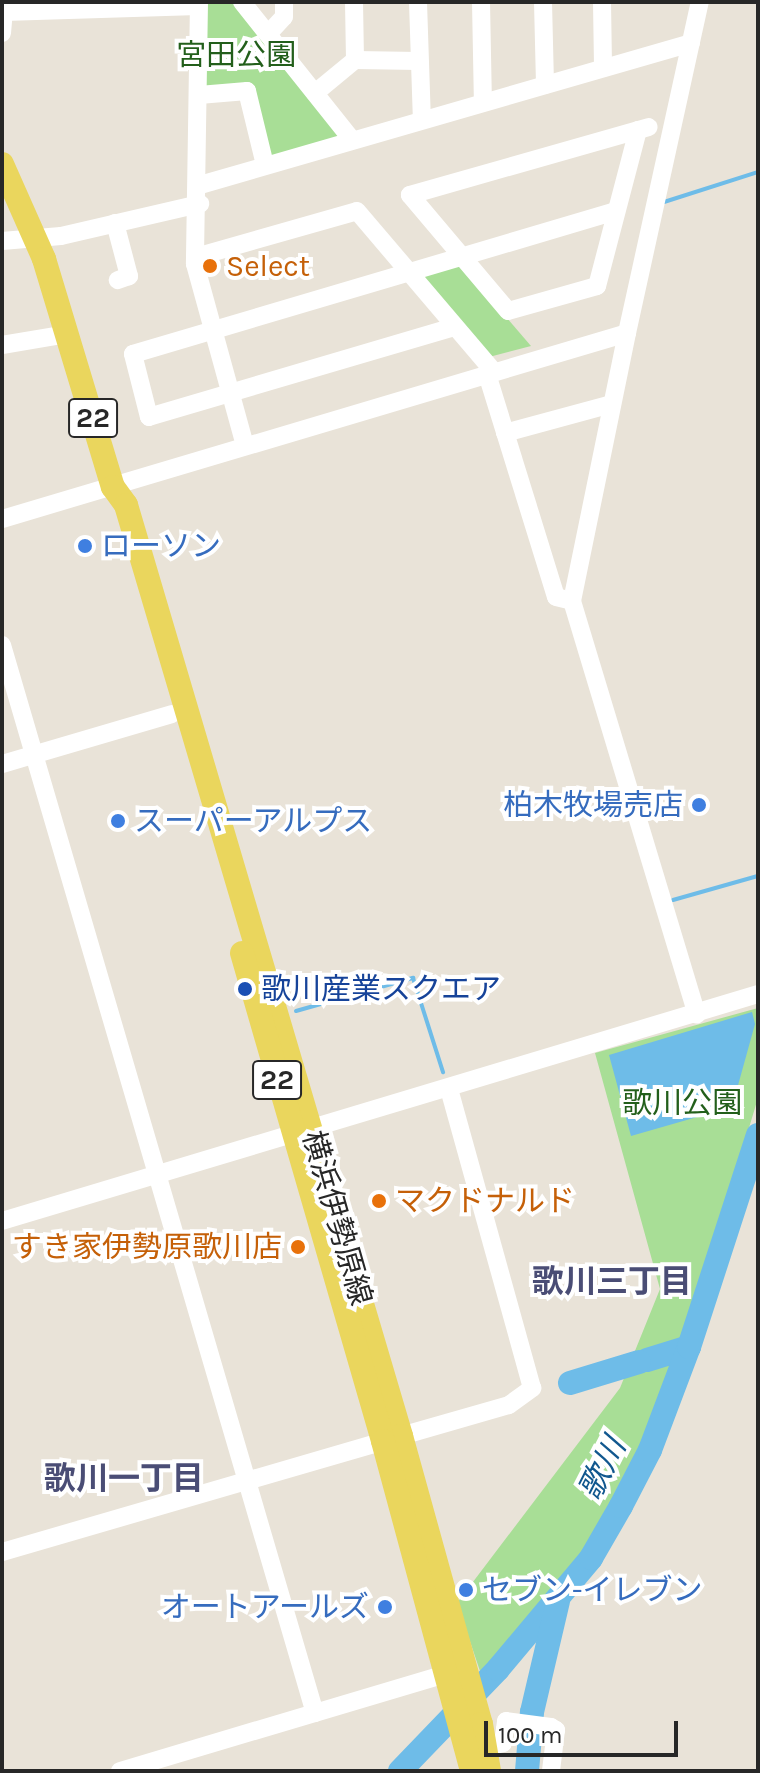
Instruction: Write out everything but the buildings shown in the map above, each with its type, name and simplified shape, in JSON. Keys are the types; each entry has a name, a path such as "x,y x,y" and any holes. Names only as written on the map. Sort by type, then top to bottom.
{"main road":[{"name":"横浜伊勢原線","path":"2,164 35,237 68,334 113,487 126,505 302,1132 458,1677 481,1746 472,1771"},
{"name":"横浜伊勢原線","path":"113,487 111,510 302,1132"}],"street":[{"path":"242,2 352,140"},
{"path":"268,34 284,17 284,2"},
{"path":"354,2 355,60"},
{"path":"418,2 422,120"},
{"path":"481,2 483,102"},
{"path":"543,2 545,85"},
{"path":"602,2 603,68"},
{"path":"697,1014 572,601 700,2"},
{"path":"2,33 4,12 198,4 200,204 196,257 245,445"},
{"path":"200,185 691,43"},
{"path":"315,93 355,60 419,61"},
{"path":"199,95 247,91 265,165"},
{"path":"643,128 616,211 597,286 508,311 410,195 643,128"},
{"path":"2,241 115,223 200,204"},
{"path":"196,257 357,211 491,373 505,433 556,597 572,601"},
{"path":"454,327 149,417 133,354 616,211"},
{"path":"115,223 129,276"},
{"path":"2,519 627,333"},
{"path":"2,345 68,334"},
{"path":"505,433 612,404"},
{"path":"2,645 154,1176 315,1713"},
{"path":"2,764 172,714"},
{"path":"2,1221 758,994"},
{"path":"2,1552 509,1405 532,1388 449,1088"},
{"path":"120,1771 315,1713 458,1677"},
{"path":"481,1746 503,1743 506,1721 551,1727 556,1730 551,1771"}],"green space":[{"name":"宮田公園","path":"203,2 234,2 341,132 338,140 269,160 248,88 203,91"},
{"path":"458,261 531,346 489,357 415,275"},
{"name":"歌川公園","path":"758,1008 758,1098 681,1353 646,1446 604,1524 482,1677 457,1603 620,1388 660,1289 595,1053"}],"water":[{"path":"752,1012 755,1024 732,1107 631,1136 609,1055"}],"waterway":[{"path":"664,202 758,172"},
{"path":"673,900 758,876"},
{"path":"296,1011 413,978 443,1072"},
{"name":"歌川","path":"400,1771 498,1669 591,1558 621,1506 650,1450 689,1347 758,1135"},
{"path":"647,1360 689,1347"},
{"path":"570,1383 639,1362"},
{"path":"527,1771 532,1712 558,1601"}],"place":[{"name":"Select","path":"210,266"},
{"name":"ローソン","path":"85,546"},
{"name":"柏木牧場売店","path":"699,805"},
{"name":"スーパーアルプス","path":"118,821"},
{"name":"歌川産業スクエア","path":"245,989"},
{"name":"マクドナルド","path":"379,1201"},
{"name":"すき家伊勢原歌川店","path":"298,1247"},
{"name":"セブン-イレブン","path":"466,1590"},
{"name":"オートアールズ","path":"385,1607"}],"district":[{"name":"歌川三丁目","path":"612,1282"},
{"name":"歌川一丁目","path":"124,1479"}]}
